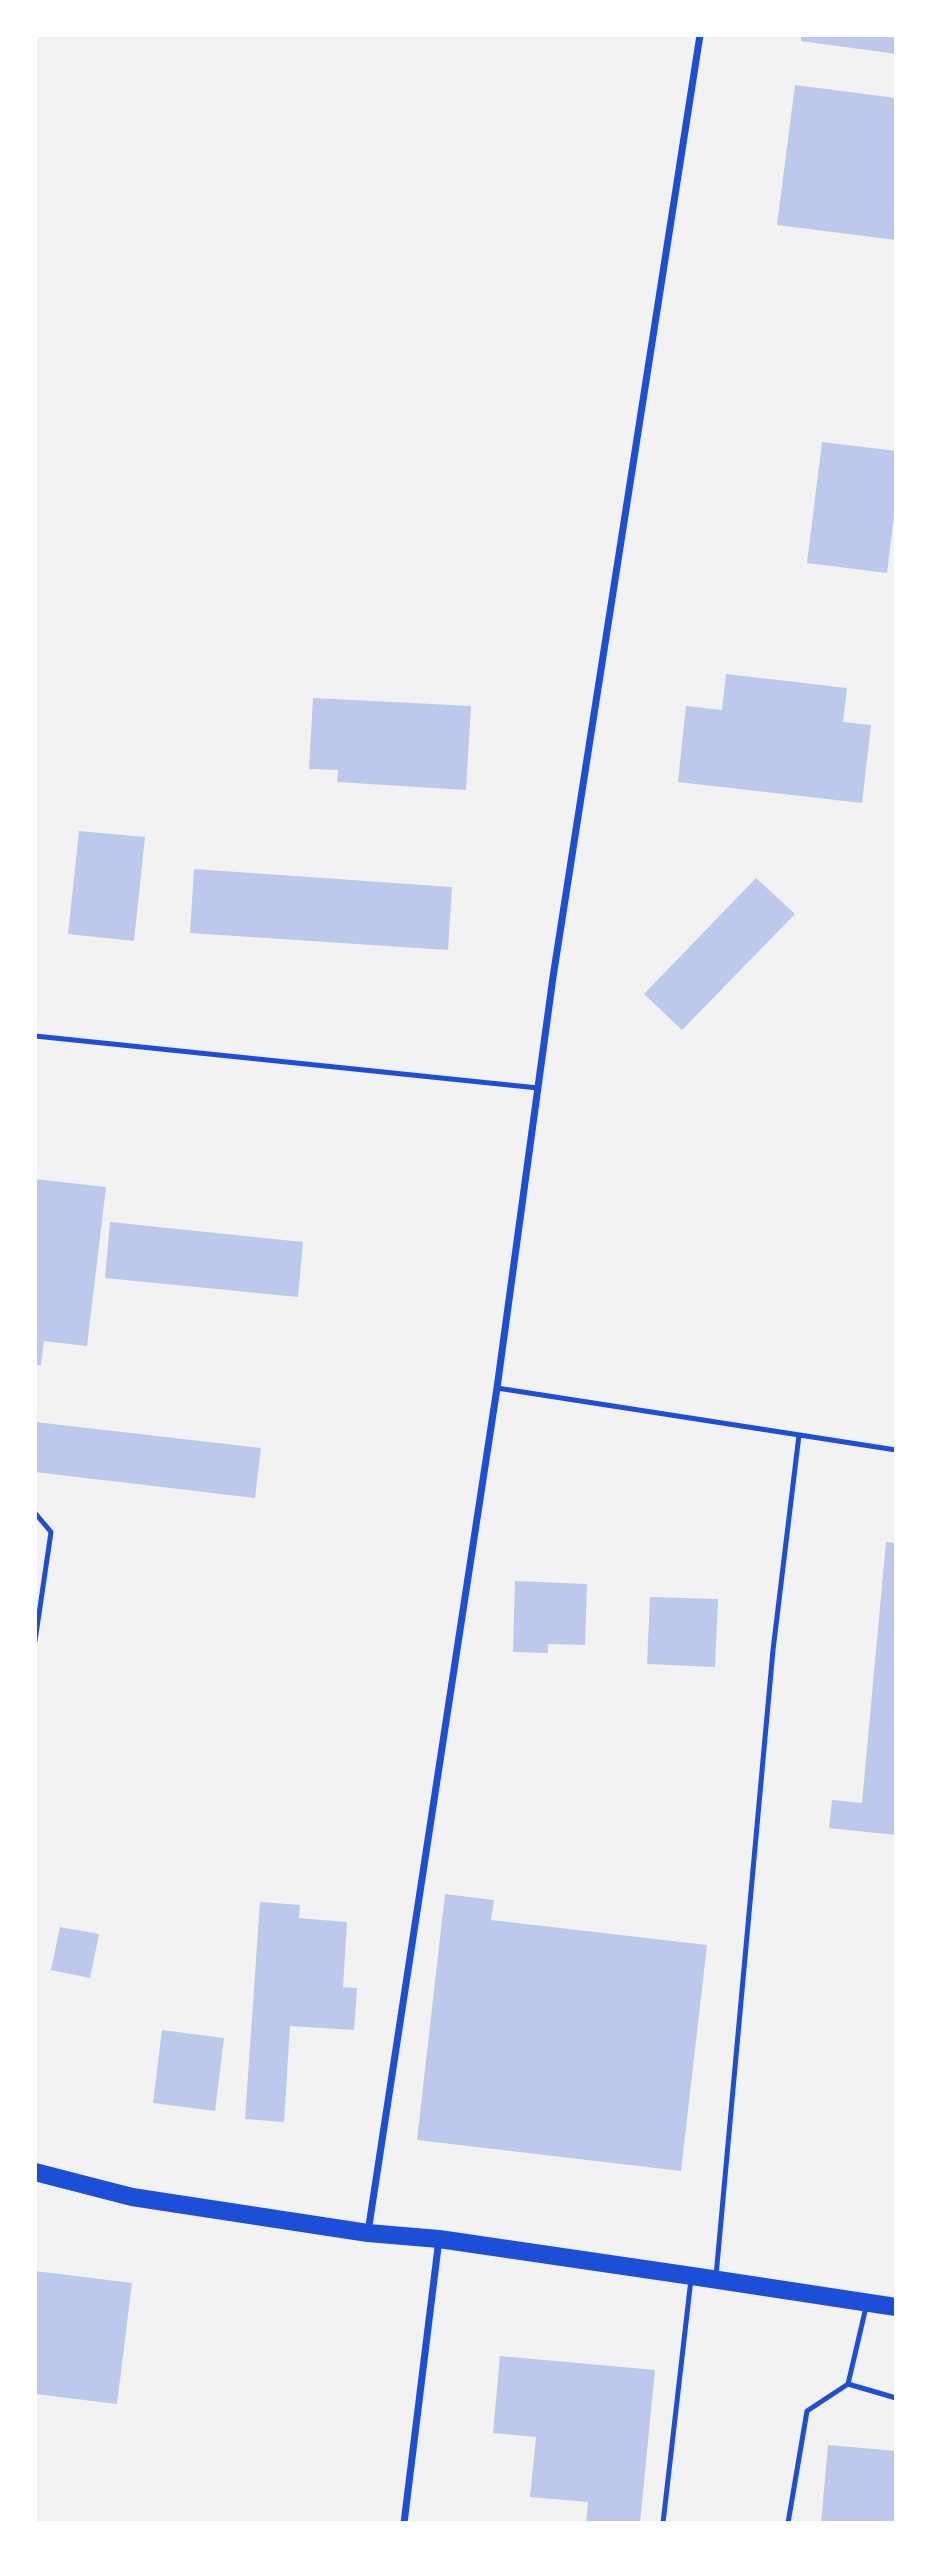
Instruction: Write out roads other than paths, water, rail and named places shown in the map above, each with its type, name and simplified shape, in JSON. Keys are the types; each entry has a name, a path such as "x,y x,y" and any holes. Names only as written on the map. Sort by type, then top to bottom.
{"main road":[{"path":"35,2172 132,2197 368,2233 439,2239 896,2306"}],"street":[{"path":"368,2233 497,1388 538,1088 700,35"},
{"path":"404,2523 439,2239"}],"lane":[{"path":"35,1036 538,1088"},
{"path":"497,1388 896,1450"},
{"path":"716,2279 773,1650 799,1435"},
{"path":"35,1513 51,1531 35,1641"},
{"path":"663,2523 692,2276"},
{"path":"788,2523 807,2412 848,2384 867,2302"},
{"path":"848,2384 896,2398"}]}
